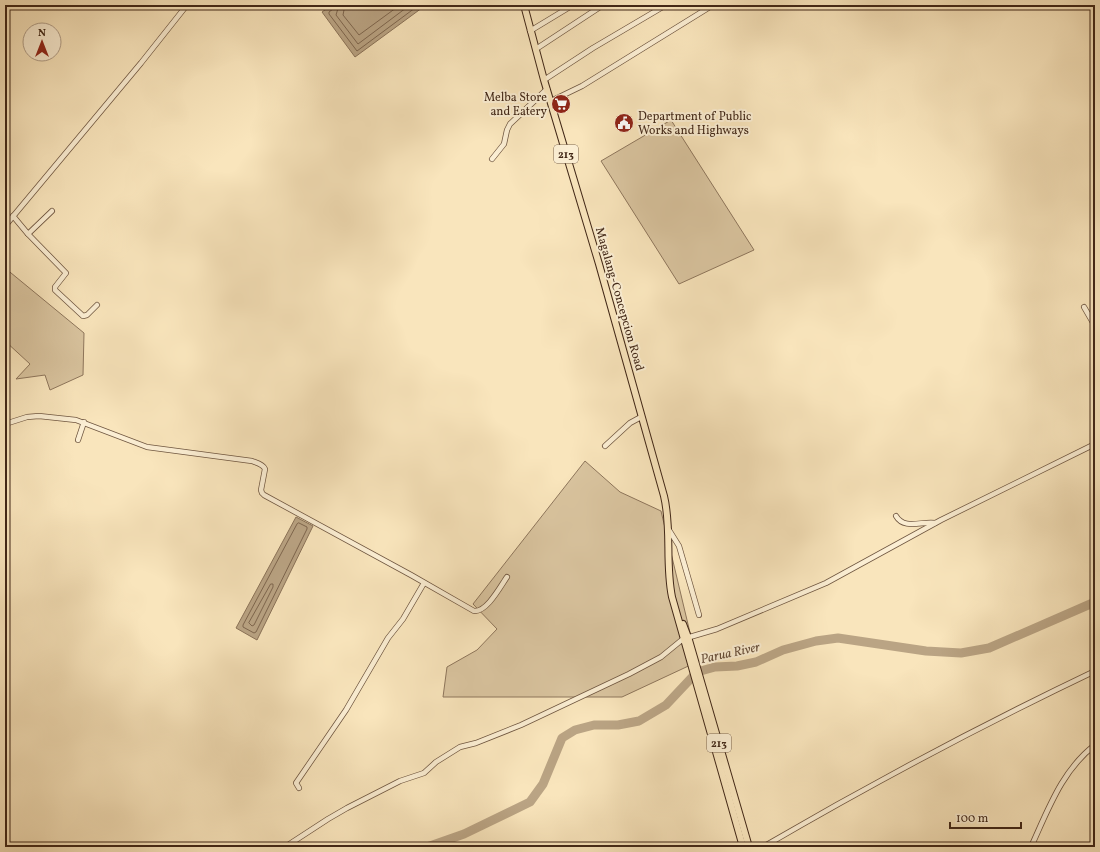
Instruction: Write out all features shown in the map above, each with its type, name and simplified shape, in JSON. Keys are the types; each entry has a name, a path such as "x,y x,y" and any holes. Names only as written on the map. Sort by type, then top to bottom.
{"main road":[{"name":"Magalang-Concepcion Road","path":"524,5 530,31 599,264 666,503 669,530 669,572 674,602 749,847"},
{"name":"Magalang-Concepcion Road","path":"686,640 743,847"}],"street":[{"path":"5,226 142,63 187,5"},
{"path":"530,31 573,5"},
{"path":"536,49 604,5"},
{"path":"544,80 593,48 666,5"},
{"path":"551,101 582,86 714,5"},
{"path":"492,159 504,144 510,124 547,89"},
{"path":"28,234 52,211"},
{"path":"13,216 28,234 66,273 55,287 55,290 83,316 87,315 97,305"},
{"path":"1084,307 1095,326"},
{"path":"5,424 26,417 39,416 76,420 147,447 259,463 264,466 265,469 262,490 264,495 424,583 471,611 477,612 487,605 507,577"},
{"path":"605,446 630,423 641,417"},
{"path":"78,440 84,422"},
{"path":"285,847 348,808 400,781 424,773 436,762 460,747 476,743 521,725 636,670 661,657 686,640 704,634 826,583 935,523 1095,444"},
{"path":"896,516 898,521 903,524 935,523"},
{"path":"669,530 679,546 699,615"},
{"path":"300,788 296,783 346,710 388,638 403,618 424,583"},
{"path":"765,847 863,790 967,735 1095,671"},
{"path":"1031,847 1054,797 1067,774 1080,758 1095,745"}],"shaded area":[{"path":"671,120 754,250 679,284 601,161"},
{"path":"5,268 84,333 83,375 50,390 45,375 16,379 30,364 5,341"},
{"path":"585,461 620,492 661,511 697,662 622,697 443,697 447,667 477,650 497,629 473,604"}],"water":[{"path":"332,5 426,5 355,57 322,12"},
{"path":"296,517 313,526 257,640 236,628"}],"waterway":[{"name":"Parua River","path":"427,847 464,834 530,802 543,784 562,738 575,730 594,725 618,725 639,721 666,705 697,672 715,667 737,666 756,662 783,650 816,641 838,638 926,651 961,653 989,648 1095,602"}],"place":[{"name":"Melba Store and Eatery","path":"561,104"},
{"name":"Department of Public Works and Highways","path":"624,123"}]}
